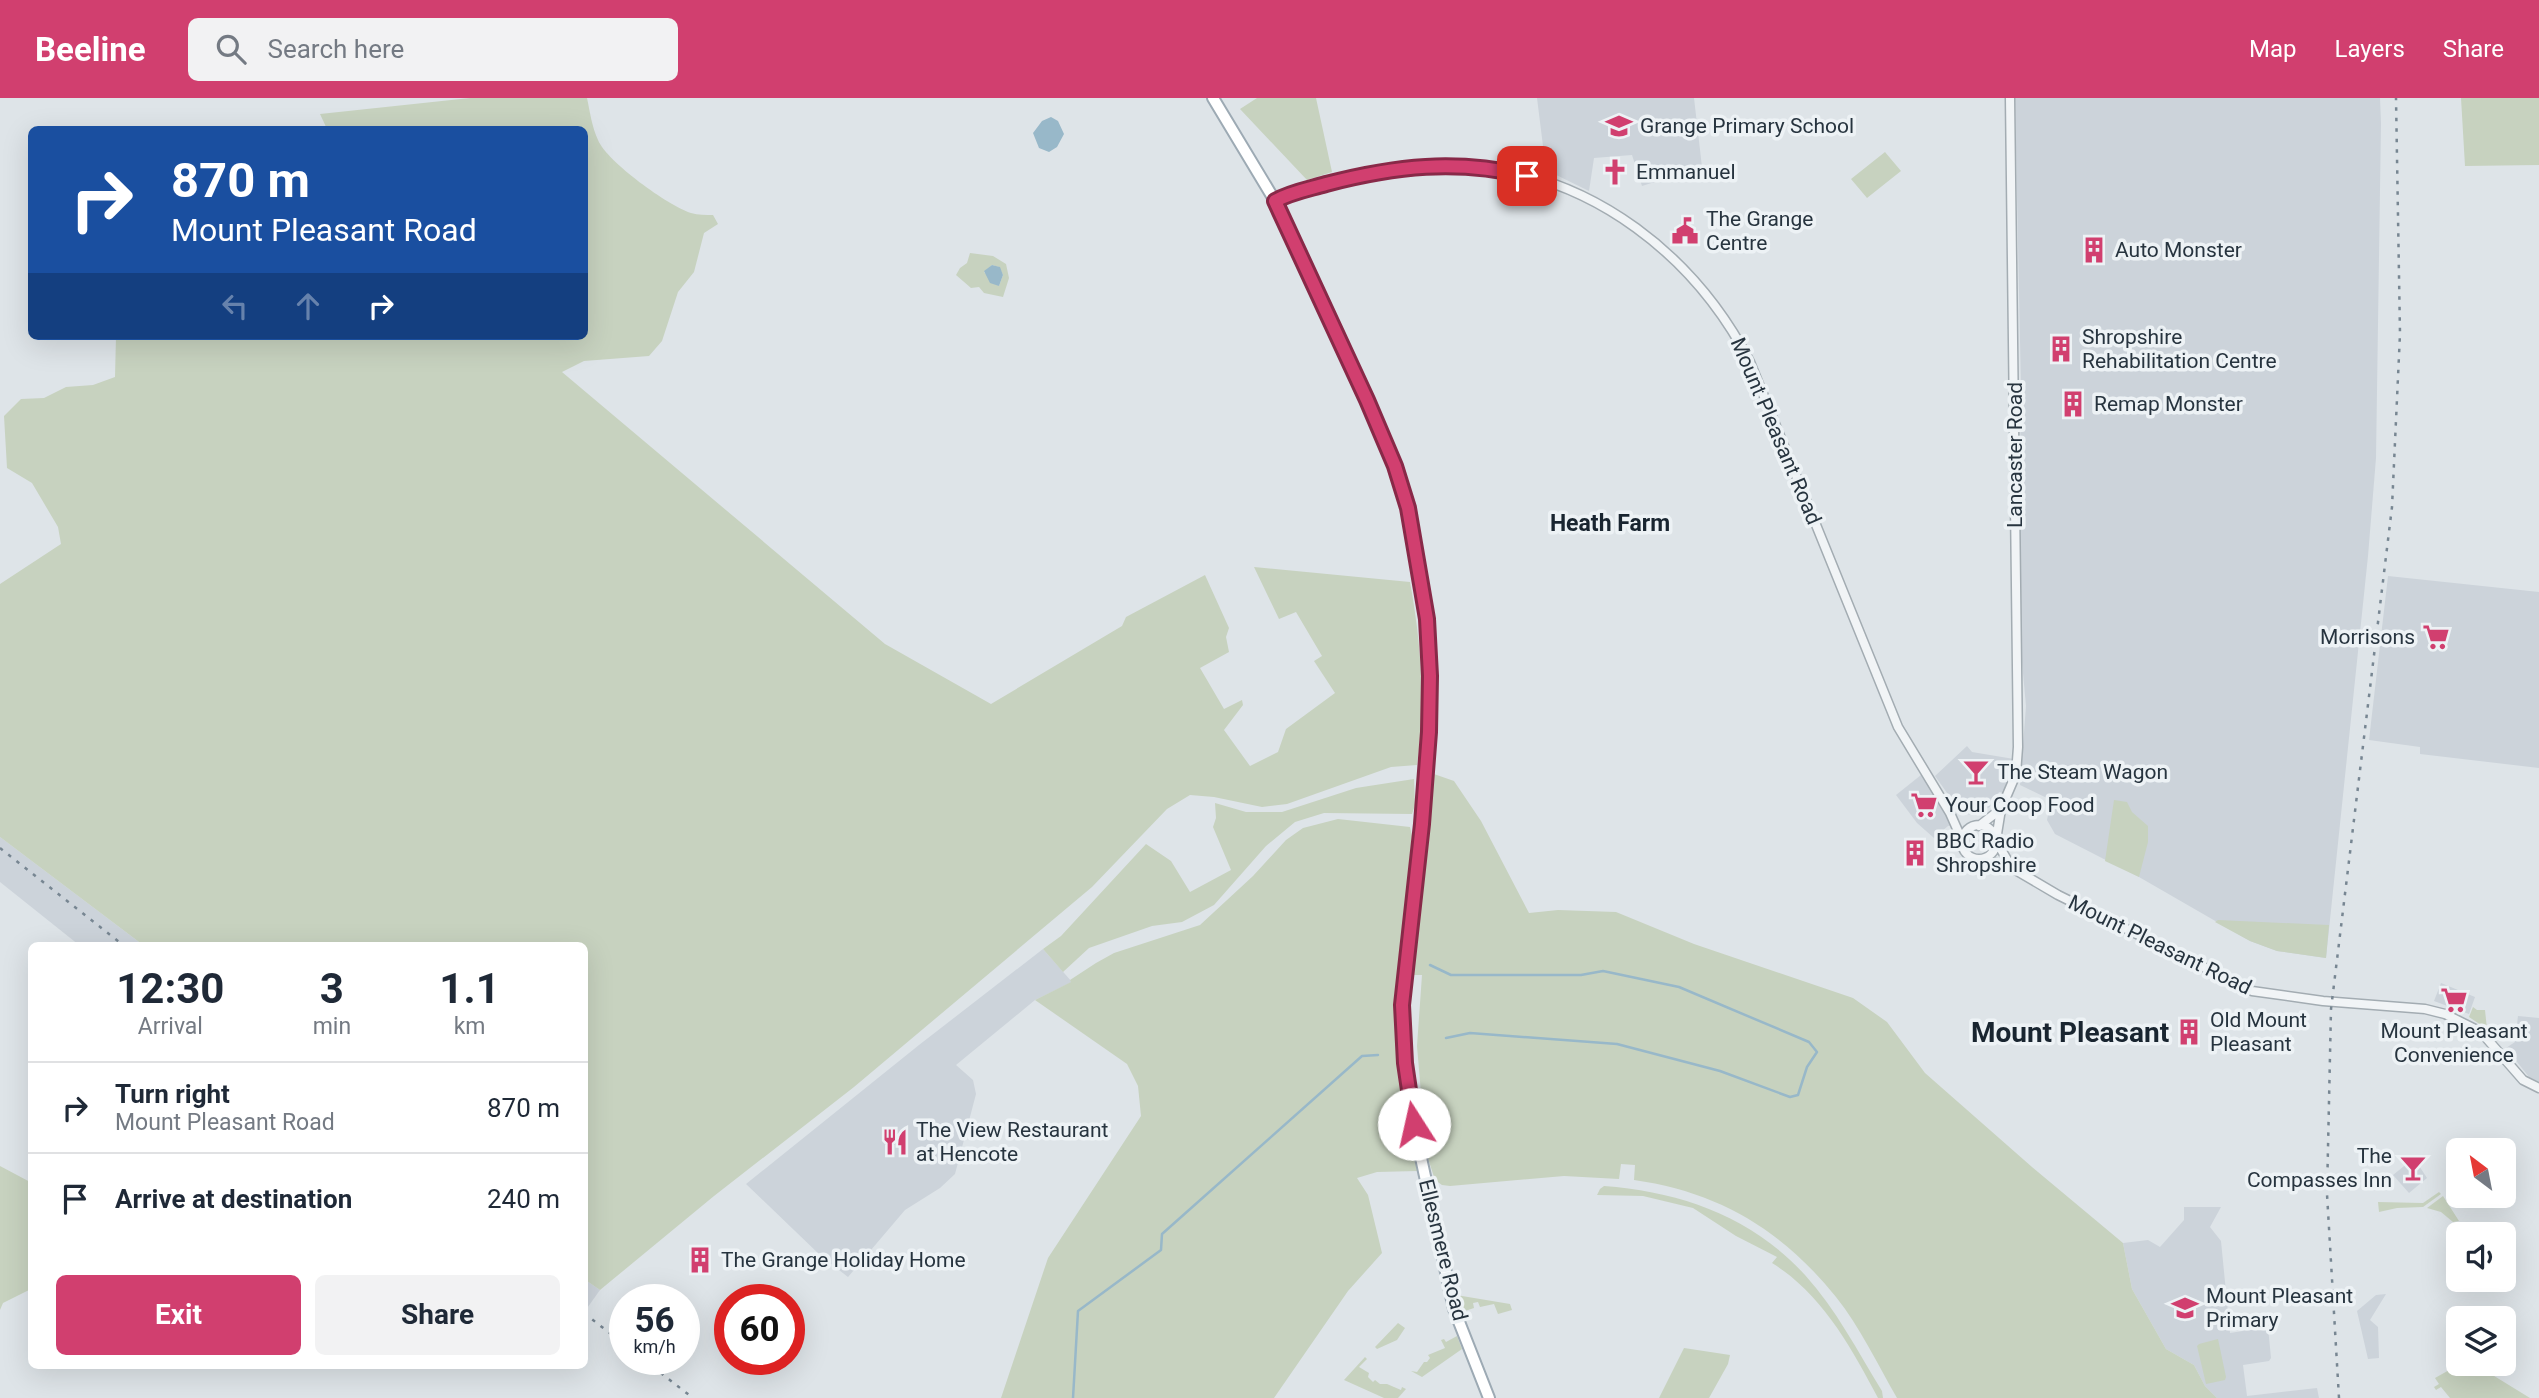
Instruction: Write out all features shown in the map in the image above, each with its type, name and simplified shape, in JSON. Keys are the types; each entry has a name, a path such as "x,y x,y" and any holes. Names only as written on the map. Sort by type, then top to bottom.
{"main road":[{"name":"Ellesmere Road","path":"1213,98 1275,201 1381,432 1408,508 1427,619 1430,676 1422,824 1402,1005 1405,1063 1416,1135 1454,1309 1489,1398"}],"street":[{"name":"Lancaster Road","path":"1996,841 2001,809 2016,774 2018,747 2010,98"},
{"name":"Mount Pleasant Road","path":"1275,201 1286,195 1395,169 1471,166 1527,176 1589,198 1637,227 1665,251 1710,298 1726,319 1750,362 1898,727 1951,813 1966,853 1976,859 2012,868 2047,889 2219,977 2252,991 2323,1001 2425,1009 2445,1014 2481,1032 2523,1080 2539,1088"},
{"path":"1962,840 1967,830 2001,809"},
{"name":"Mount Pleasant Road","path":"1951,813 1992,831 2012,868"},
{"path":"1983,859 1993,852 1996,841"}],"shaded area":[{"name":"Grange Primary School","path":"1537,98 1694,98 1702,167 1642,186 1632,155 1594,158 1589,191 1546,170"},
{"path":"2015,98 2380,98 2376,458 2326,958 2277,951 2250,941 2139,877 2055,834 2047,820 2051,800 2020,785 2026,706 2018,618 2021,389"},
{"path":"2388,576 2539,592 2539,768 2420,754 2420,747 2369,740"},
{"path":"1967,746 1972,752 2014,759 2004,793 1999,792 1994,804 1976,816 1963,813 1953,806 1935,776"},
{"path":"1921,775 1955,824 1948,826 1934,838 1917,823 1896,795"},
{"path":"0,837 139,942 75,942 0,882"},
{"path":"1043,949 1072,982 1035,1000 956,1065 973,1080 976,1094 955,1174 940,1188 905,1210 848,1277 821,1256 746,1184"},
{"path":"2441,983 2475,997 2469,1014 2434,1001"},
{"path":"2518,1016 2539,1018 2539,1082 2529,1077 2506,1048 2515,1042"},
{"path":"2414,1158 2427,1178 2409,1193 2393,1175"},
{"name":"Mount Pleasant Primary","path":"2184,1207 2221,1207 2210,1227 2221,1241 2230,1333 2268,1327 2271,1358 2269,1361 2243,1365 2247,1396 2317,1388 2319,1398 2217,1398 2205,1386 2194,1365 2166,1349 2132,1289 2123,1243 2148,1240 2160,1247 2184,1220"},
{"path":"588,1282 600,1290 588,1307"},
{"path":"2386,1294 2370,1320 2378,1327 2379,1358 2368,1359 2357,1311 2376,1295"}],"green space":[{"path":"470,98 587,98 598,140 613,160 668,202 691,213 713,215 718,224 704,233 694,272 678,292 662,341 649,356 584,361 562,372 885,644 991,704 1122,626 1126,617 1205,575 1229,628 1226,637 1229,652 1200,668 1224,709 1242,700 1243,705 1224,730 1250,766 1278,752 1286,729 1335,693 1314,661 1322,656 1296,612 1279,619 1254,567 1410,582 1417,627 1422,696 1417,765 1391,767 1287,804 1262,807 1190,795 1167,809 1092,887 854,1087 714,1196 600,1290 588,1282 588,942 139,942 0,837 0,584 61,544 58,527 32,483 7,468 4,416 21,399 44,398 66,387 93,385 115,377 116,340 588,340 588,126 326,126 320,114"},
{"path":"1257,98 1316,98 1332,172 1307,180 1240,109"},
{"path":"2461,98 2539,98 2539,165 2465,166"},
{"path":"1885,152 1901,171 1867,198 1851,179"},
{"path":"970,253 993,256 1006,264 1009,278 1003,297 984,293 979,287 971,288 956,275 967,263","holes":["992,265 999,267 1003,275 999,286 984,272"]},
{"path":"1431,773 1454,781 1481,821 1529,913 1558,910 1616,912 1694,944 1853,998 1887,1022 1925,1073 2123,1243 2132,1289 2166,1349 2194,1365 2205,1386 2217,1398 1897,1398 1853,1321 1815,1273 1771,1234 1721,1205 1694,1194 1634,1180 1635,1165 1621,1164 1619,1179 1564,1176 1450,1186 1435,1180 1426,1152 1417,1046 1422,975 1410,975"},
{"path":"1414,779 1415,805 1412,814 1324,813 1295,822 1266,846 1214,905 1182,922 1152,926 1089,948 1063,972 1043,949 1061,936 1146,844 1171,861 1190,892 1231,870 1213,827 1216,818 1215,803 1246,812 1282,812 1356,788"},
{"path":"2114,800 2127,802 2132,812 2148,826 2148,842 2139,877 2105,861"},
{"path":"1338,819 1410,827 1412,836 1398,983 1398,1060 1417,1171 1377,1172 1357,1178 1368,1195 1382,1253 1348,1291 1274,1398 1001,1398 1048,1258 1141,1116 1138,1086 1127,1064 1035,1000 1071,982 1070,980 1114,953 1200,925 1253,876 1286,840 1303,828"},
{"path":"2215,922 2329,925 2326,958 2277,951 2250,941"},
{"path":"2473,1007 2485,1010 2487,1029 2469,1017"},
{"path":"0,1166 28,1181 28,1290 3,1303 0,1310"},
{"path":"1604,1186 1633,1189 1687,1201 1738,1222 1762,1237 1805,1275 1827,1302 1882,1391 1883,1398 1878,1398 1834,1323 1806,1290 1772,1263 1777,1257 1736,1236 1693,1208 1643,1196 1597,1195"},
{"path":"2439,1192 2441,1194 2423,1207 2379,1212 2378,1202 2423,1203"},
{"path":"2443,1196 2446,1208 2451,1208 2459,1221 2453,1222 2441,1212 2427,1208"},
{"path":"1456,1295 1510,1304 1512,1310 1498,1314 1494,1304 1480,1307 1478,1302 1473,1303 1474,1308 1459,1313"},
{"path":"1398,1323 1405,1328 1397,1340 1377,1349 1375,1347"},
{"path":"1457,1336 1462,1349 1422,1377 1411,1371 1417,1372 1430,1358 1428,1355 1445,1348 1441,1340 1446,1342"},
{"path":"2218,1339 2226,1377 2225,1380 2206,1384 2197,1346"},
{"path":"1684,1348 1730,1355 1728,1364 1709,1398 1659,1398"},
{"path":"1365,1357 1367,1359 1359,1367 1369,1373 1368,1377 1373,1382 1375,1380 1380,1384 1406,1389 1398,1398 1384,1398 1344,1380"},
{"path":"2446,1372 2446,1376 2494,1376 2530,1398 2450,1398 2441,1387 2436,1390 2434,1387 2439,1384 2435,1378"}],"water":[{"path":"1051,117 1058,121 1064,134 1057,147 1049,152 1039,148 1033,133 1042,121"},
{"path":"992,265 1000,267 1003,275 999,286 990,283 984,271"}],"waterway":[{"path":"1430,965 1451,975 1581,975 1603,971 1679,987 1809,1042 1817,1052 1807,1067 1798,1095 1790,1097 1720,1071 1617,1044 1470,1033 1446,1038"},
{"path":"1073,1398 1078,1311 1161,1250 1162,1234 1362,1056 1378,1055"}],"railway":[{"path":"2339,1398 2327,1194 2331,1009 2392,507 2400,334 2396,98"},
{"path":"0,848 119,942"},
{"path":"588,1316 609,1333"},
{"path":"663,1375 693,1398"}],"place":[{"name":"Grange Primary School","path":"1619,126"},
{"name":"Emmanuel","path":"1615,172"},
{"name":"The Grange Centre","path":"1685,231"},
{"name":"Auto Monster","path":"2094,250"},
{"name":"Shropshire Rehabilitation Centre","path":"2061,349"},
{"name":"Remap Monster","path":"2073,404"},
{"name":"Morrisons","path":"2436,637"},
{"name":"The Steam Wagon","path":"1976,772"},
{"name":"Your Coop Food","path":"1924,805"},
{"name":"BBC Radio Shropshire","path":"1915,853"},
{"name":"Mount Pleasant Convenience","path":"2454,1000"},
{"name":"Old Mount Pleasant","path":"2189,1032"},
{"name":"The View Restaurant at Hencote","path":"895,1142"},
{"name":"The Compasses Inn","path":"2413,1168"},
{"name":"The Grange Holiday Home","path":"700,1260"},
{"name":"Mount Pleasant Primary","path":"2185,1308"}],"district":[{"name":"Heath Farm","path":"1610,523"},
{"name":"Mount Pleasant","path":"2070,1032"}],"route":[{"path":"1414,1124 1408,1094 1402,1005 1429,732 1427,619 1408,508 1395,466 1275,201 1286,195 1405,167 1471,166 1527,176"}]}
